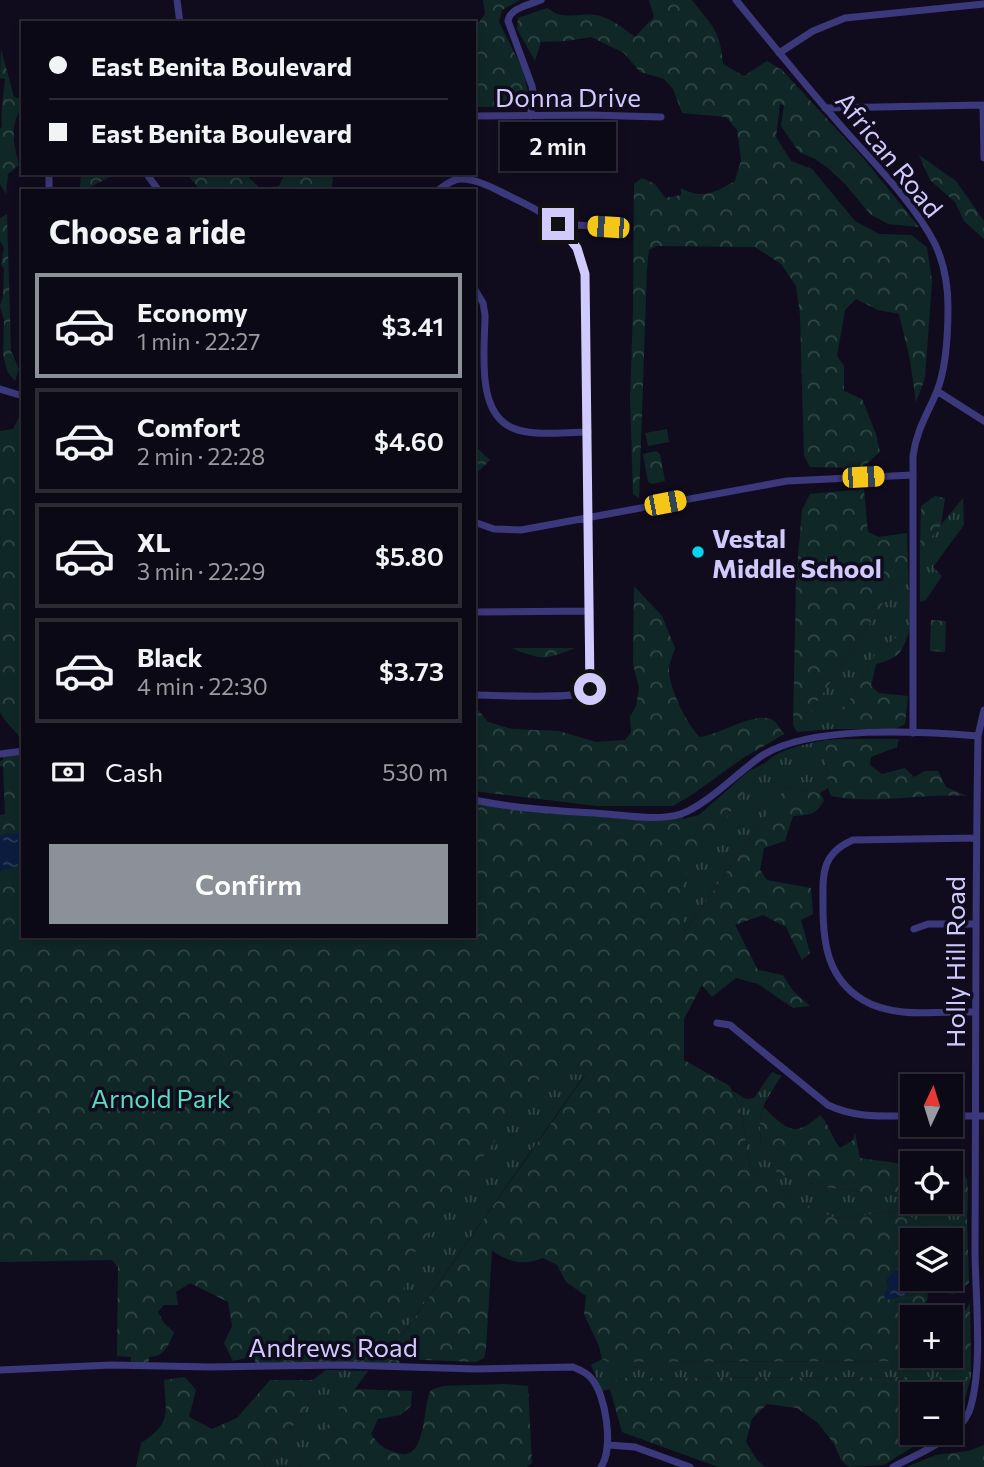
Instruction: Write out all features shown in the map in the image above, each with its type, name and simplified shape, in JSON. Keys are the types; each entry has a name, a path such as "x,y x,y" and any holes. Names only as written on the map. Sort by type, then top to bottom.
{"street":[{"path":"177,0 180,21"},
{"path":"530,116 534,97 532,86 526,64 508,22 513,12 541,0"},
{"name":"African Road","path":"736,0 916,215 936,246 943,269 948,309 944,367 937,391 915,442 913,733"},
{"path":"779,53 813,31 845,18 984,4"},
{"path":"825,108 984,106 984,158"},
{"name":"Donna Drive","path":"476,116 661,117"},
{"path":"440,189 462,176 526,204 562,228 577,248 585,274 590,689 586,694 569,695 476,695"},
{"path":"562,228 576,225 608,227"},
{"path":"476,291 483,303 485,315 487,397 500,419 515,430 527,432 588,432"},
{"path":"0,388 21,395"},
{"path":"937,391 984,421"},
{"path":"476,523 494,529 521,530 787,481 913,475"},
{"path":"476,612 590,611"},
{"name":"Holly Hill Road","path":"893,1467 952,1433 963,1422 974,1394 978,1365 975,1278 974,924 981,773 978,736 984,710"},
{"path":"476,800 564,811 668,817 692,809 764,755 800,740 835,735 913,733 978,736"},
{"path":"0,754 21,751"},
{"path":"975,1012 895,1010 874,1006 849,990 834,971 824,942 823,875 836,850 853,840 976,838"},
{"path":"975,862 984,862"},
{"path":"914,929 928,924 974,924"},
{"path":"974,960 984,961"},
{"path":"718,1023 730,1025 828,1105 860,1116 900,1116"},
{"path":"963,1116 984,1116"},
{"name":"Andrews Road","path":"0,1370 111,1365 344,1365 477,1369 573,1367 583,1371 596,1386 609,1430 609,1445"},
{"path":"601,1467 609,1445 635,1447 690,1467"}],"green space":[{"path":"483,0 520,0 502,10 499,22 524,72 528,93 522,104 511,107 476,107 476,26 485,14"},
{"path":"649,0 692,0 717,35 723,64 744,76 767,61 782,70 864,159 919,227 888,224 870,214 828,168 799,152 781,126 784,105 780,104 776,137 791,161 812,169 855,221 879,234 911,235 927,247 932,281 925,378 916,402 899,314 878,310 856,299 845,310 837,356 844,366 844,391 862,399 880,452 862,468 810,467 804,456 800,315 796,286 781,264 755,247 656,246 649,250 647,268 639,498 633,494 630,399 634,184 642,178 655,184 665,198 681,195 681,188 702,194 722,188 735,181 741,160 737,130 726,117 682,113 673,89 664,79 640,72 624,53 591,37 541,42 535,61 517,29 518,18 547,8 565,16 601,16 635,37 654,17"},
{"path":"1,49 14,97 21,99 21,109 14,131 19,165 8,174 6,194 0,184 0,128 5,79 0,78"},
{"path":"919,155 956,181 984,221 984,239 964,221 955,202 930,180"},
{"path":"81,175 110,175 90,187 80,189"},
{"path":"188,175 246,175 260,188 279,186 284,175 334,175 331,189 199,189"},
{"path":"7,214 11,351 19,369 15,381 7,371 3,354 4,320 0,306 3,296 4,269 1,264 4,248 0,241 0,218"},
{"path":"21,415 21,739 0,712 0,431 13,429"},
{"path":"667,429 669,442 648,446 645,433"},
{"path":"476,447 490,460 476,474"},
{"path":"656,451 660,454 665,481 652,484 648,482 643,454"},
{"path":"864,489 868,532 879,537 907,533 908,566 797,732 793,725 796,580 802,510 810,494"},
{"path":"935,496 945,498 941,525 920,551 921,506"},
{"path":"963,498 964,525 933,567 942,576 926,600 920,602 920,551"},
{"path":"908,566 910,628 877,652 833,729 797,732"},
{"path":"634,586 662,616 675,648 669,667 675,696 684,715 700,737 758,718 774,721 784,734 743,758 673,806 597,806 476,791 476,710 488,722 512,729 559,731 596,742 625,740 631,732 630,717 636,706 639,688 633,664"},
{"path":"931,620 946,621 945,652 930,651"},
{"path":"934,625 944,625 942,647 933,646"},
{"path":"910,628 900,652 891,659 876,664 871,686 879,693 908,696 905,724 895,729 833,729 877,652"},
{"path":"512,648 575,648 556,655 537,657"},
{"path":"899,739 897,747 871,757 870,765 882,774 905,768 914,777 925,771 938,771 946,787 967,796 864,799 831,796 828,788 825,740"},
{"path":"825,740 828,788 820,793 786,787 386,1358 344,1351 765,763 785,750"},
{"name":"Arnold Park","path":"21,751 21,938 476,938 476,800 645,817 682,813 683,819 699,815 749,771 765,763 683,878 684,933 786,787 820,793 824,800 818,809 808,814 793,816 785,841 764,848 760,870 767,880 811,888 813,914 801,920 810,953 802,960 786,927 763,915 735,925 758,970 783,975 793,991 810,1006 793,1008 758,984 736,978 712,997 702,985 684,1019 684,1060 730,1086 740,1107 750,1167 794,1199 836,1219 900,1210 900,1214 907,1214 927,1228 900,1228 900,1266 887,1279 888,1287 900,1286 900,1291 928,1291 927,1301 923,1305 900,1305 900,1361 608,1362 602,1359 584,1314 586,1296 566,1282 557,1265 543,1258 516,1262 492,1251 486,1348 484,1358 476,1362 400,1359 399,1366 255,1367 255,1356 233,1361 224,1343 232,1326 228,1302 190,1283 176,1292 178,1305 164,1305 158,1312 164,1323 174,1332 165,1349 159,1355 149,1357 149,1366 131,1367 131,1357 117,1356 118,1267 112,1260 0,1262 0,815 5,814 3,766 0,766 0,761 3,760 3,754","holes":["544,1072 585,1075 401,1337 405,1266"]},
{"path":"772,1072 781,1076 765,1102 760,1118 761,1148 778,1174 824,1187 862,1192 900,1192 900,1210 836,1219 794,1199 750,1167 740,1107 733,1091 746,1099 754,1098"},
{"path":"764,1107 785,1126 797,1129 820,1115 840,1148 853,1140 855,1133 860,1158 900,1165 900,1192 862,1192 824,1187 778,1174 761,1148 760,1118"},
{"path":"963,1173 967,1179 968,1193 963,1193"},
{"path":"963,1193 968,1193 967,1218 955,1228 927,1228 907,1214 963,1214"},
{"name":"Arnold Park","path":"967,1218 969,1283 963,1287 963,1228 955,1228"},
{"name":"Arnold Park","path":"928,1291 958,1291 954,1294"},
{"name":"Arnold Park","path":"970,1303 971,1361 963,1361 963,1314"},
{"path":"602,1359 608,1362 900,1361 900,1368 963,1368 963,1361 971,1361 971,1377 622,1378 614,1381 610,1389 602,1391 591,1365"},
{"path":"326,1370 368,1371 299,1467 264,1467 319,1389 313,1380"},
{"path":"185,1377 196,1390 189,1417 212,1429 237,1418 270,1380 313,1380 319,1389 264,1467 136,1467 141,1443 158,1429 165,1416 164,1380"},
{"path":"971,1377 963,1406 963,1382 900,1382 900,1445 916,1445 884,1465 849,1467 841,1460 834,1444 818,1423 797,1408 767,1404 752,1419 746,1442 757,1460 765,1467 718,1467 622,1432 610,1389 614,1381 622,1378"},
{"path":"443,1386 528,1386 532,1463 526,1467 299,1467 354,1389 412,1391 411,1406 401,1415 378,1419 371,1434 385,1448 407,1454 419,1441 431,1390"},
{"path":"984,1445 984,1467 906,1467 936,1455 968,1451"}],"water":[{"path":"6,833 21,834 21,866 0,871 0,836"},
{"path":"900,1266 900,1291 912,1291 885,1300 887,1278"}],"place":[{"name":"Vestal Middle School","path":"698,552"}],"route":[{"path":"558,224 577,248 585,274 590,689"}]}
